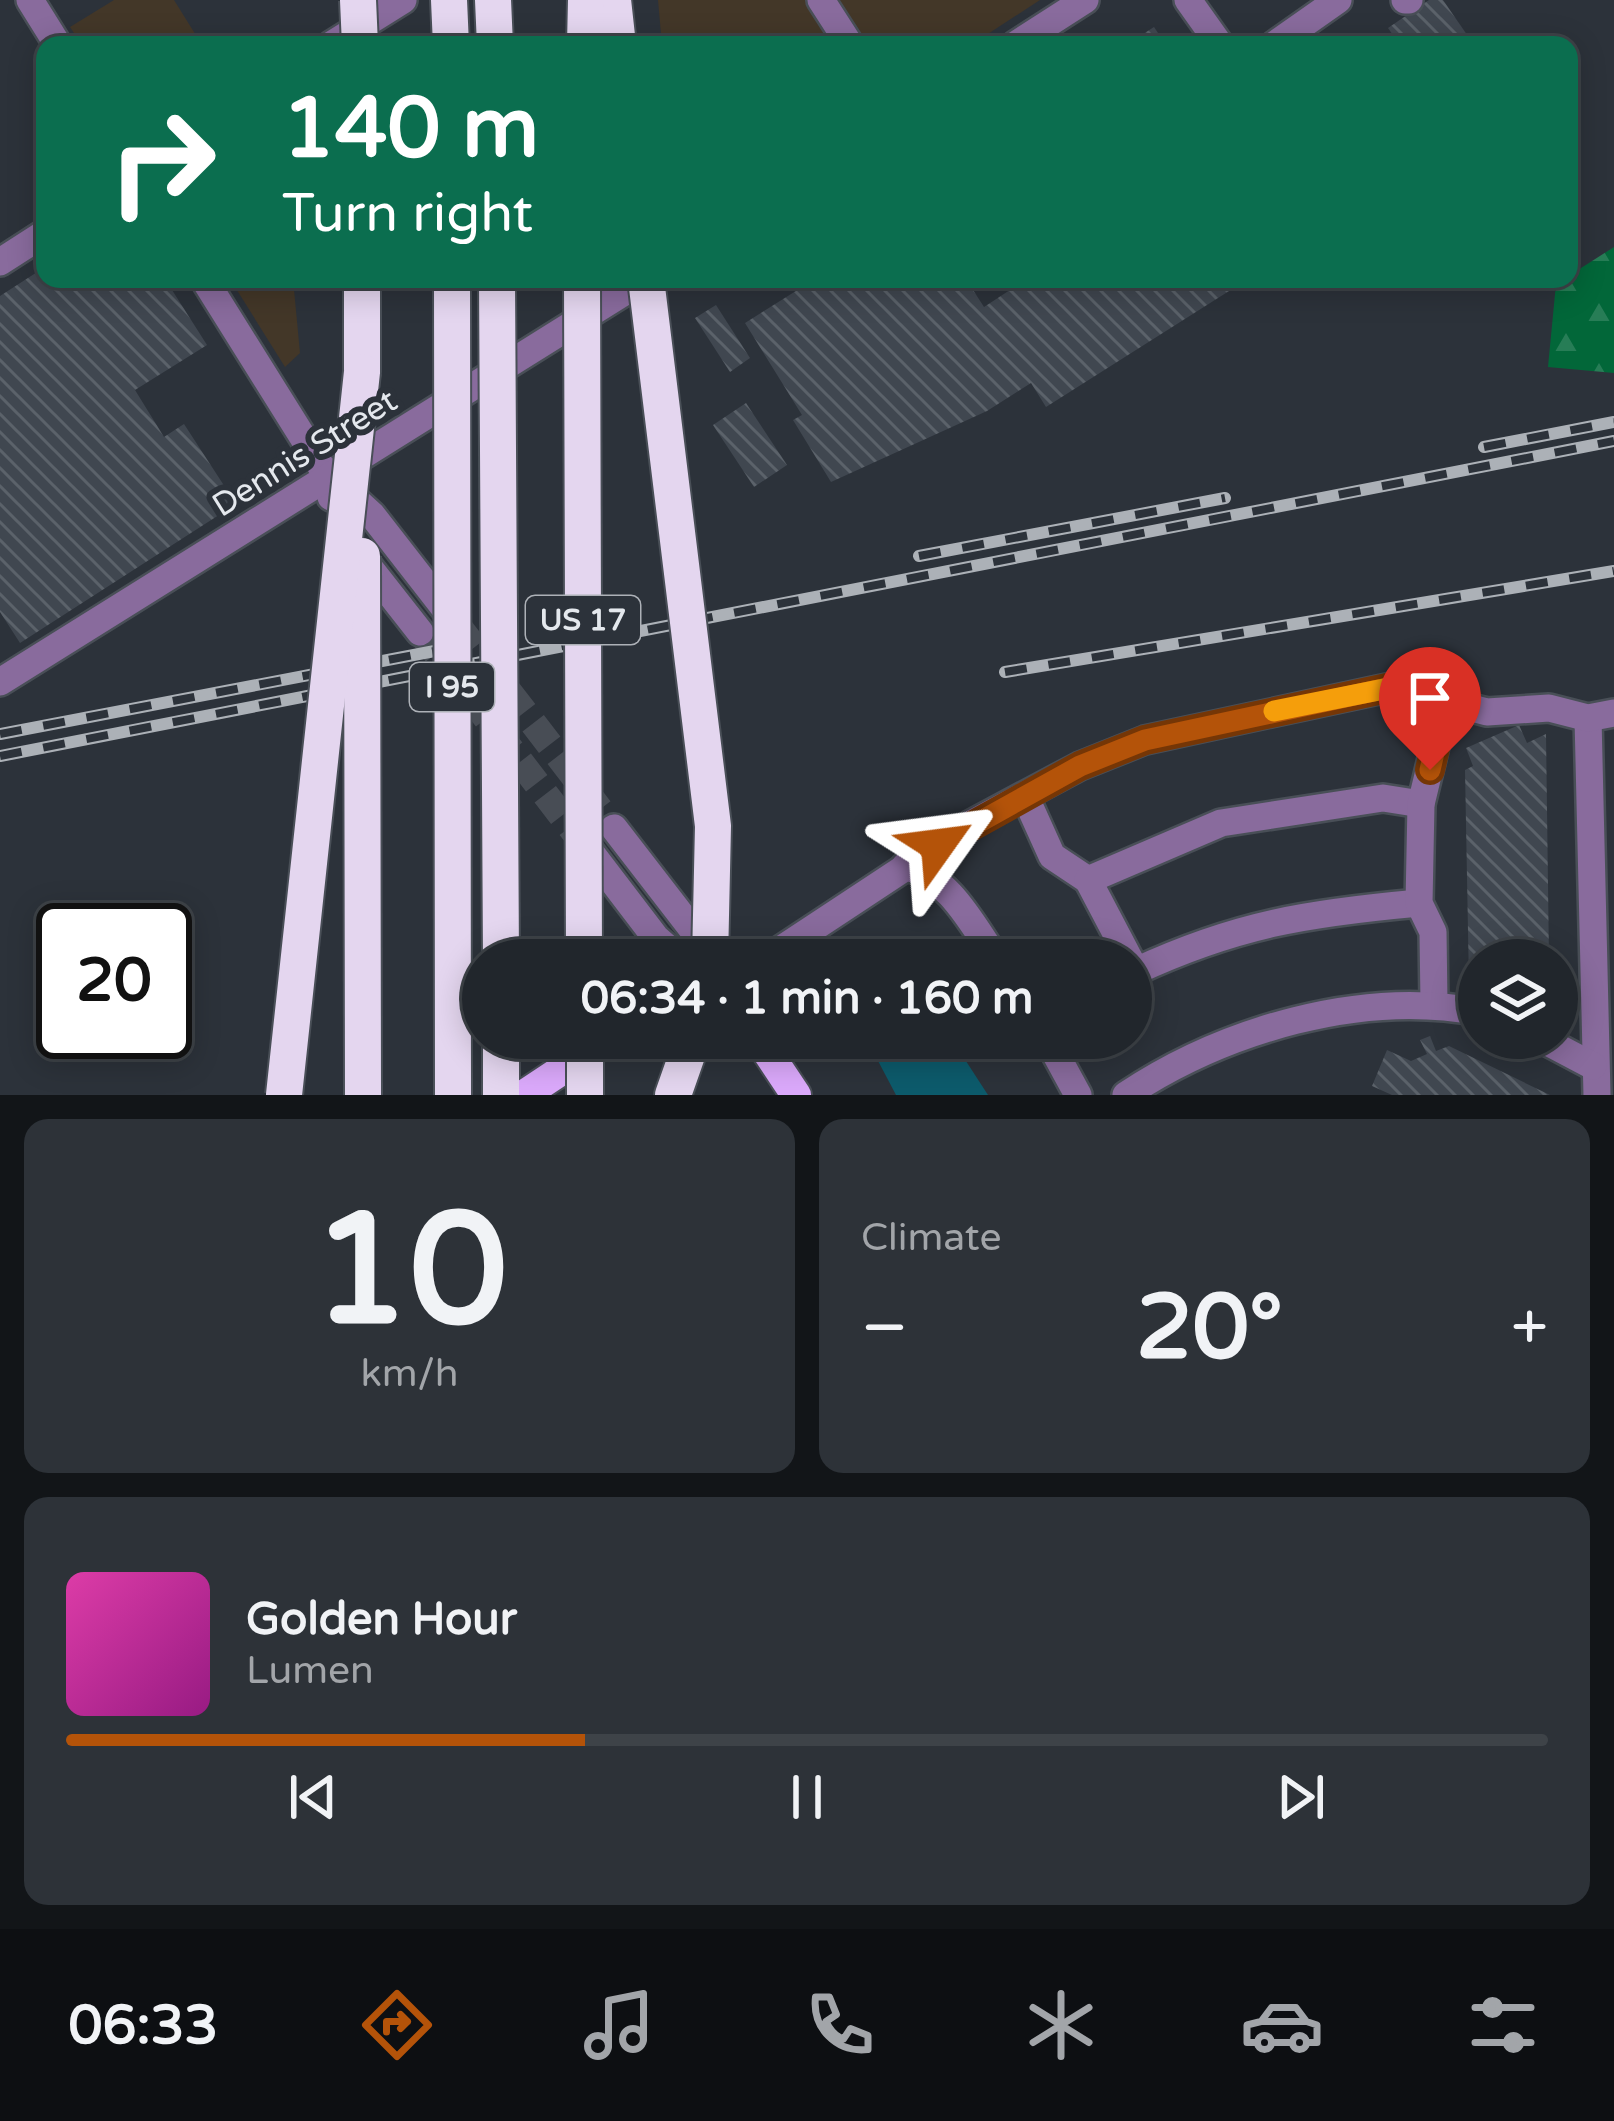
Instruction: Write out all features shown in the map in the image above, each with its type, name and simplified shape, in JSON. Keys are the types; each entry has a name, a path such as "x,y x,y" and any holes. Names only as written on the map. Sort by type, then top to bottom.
{"highway":[{"path":"358,0 360,36"},
{"path":"449,0 451,36"},
{"path":"493,0 495,36"},
{"path":"585,36 586,0"},
{"path":"613,0 617,36"},
{"path":"362,288 363,1095"},
{"name":"I 95","path":"452,288 453,1095"},
{"name":"I 95","path":"497,288 501,939"},
{"name":"US 17","path":"582,288 584,939"},
{"path":"646,288 713,826 708,939"},
{"path":"284,1095 362,372"},
{"path":"501,1059 501,1095"},
{"path":"585,1059 585,1095"},
{"path":"673,1095 686,1059"}],"main road":[{"path":"524,1095 578,1059"},
{"path":"772,1059 796,1095"}],"street":[{"path":"30,0 52,36"},
{"path":"346,36 404,0"},
{"path":"821,0 844,36"},
{"path":"1029,36 1085,0"},
{"path":"1188,0 1214,36"},
{"path":"1287,36 1338,0"},
{"path":"0,262 36,239"},
{"path":"210,288 329,479 337,517 350,542 420,632"},
{"name":"Dennis Street","path":"0,682 631,288"},
{"path":"329,479 363,504 458,626"},
{"path":"796,939 905,866 1025,796 1145,740 1392,687 1487,712 1549,708 1601,716 1593,1066 1598,1095"},
{"path":"1434,1003 1433,932 1419,903 1421,804 1446,701"},
{"path":"1025,796 1052,856 1088,880 1119,939"},
{"path":"1088,880 1221,823 1383,798 1421,804"},
{"path":"614,827 697,939"},
{"path":"579,838 657,939"},
{"path":"905,866 925,872 949,890 983,939"},
{"path":"1152,963 1189,946 1295,915 1419,903"},
{"path":"1126,1095 1168,1067 1312,1017 1434,1003 1458,1008"},
{"path":"1578,1058 1593,1066"},
{"path":"1058,1059 1078,1095"}],"shaded area":[{"path":"114,0 174,0 196,36 76,36 70,27"},
{"path":"658,0 1040,0 985,36 661,36"},
{"path":"236,288 294,288 300,353 285,367"}],"green space":[{"path":"1614,247 1614,373 1548,367 1556,288 1578,288 1578,270"}],"water":[{"path":"877,1059 965,1059 988,1095 896,1095"}],"building":[{"path":"1429,0 1443,0 1468,36 1394,36 1388,28"},
{"path":"36,273 36,288 171,288 207,345 135,390 164,437 184,424 236,504 20,643 0,612 0,296"},
{"path":"801,288 972,288 984,307 1013,288 1234,288 1046,407 1031,383 987,411 831,482 793,420 802,415 745,323"},
{"path":"716,305 750,358 730,372 695,318"},
{"path":"746,403 787,465 754,487 713,425"},
{"path":"1519,725 1527,743 1546,734 1549,939 1468,939 1465,770 1473,766 1466,748"},
{"path":"1430,1036 1436,1051 1449,1046 1458,1050 1458,1059 1476,1059 1550,1095 1392,1095 1372,1086 1387,1050 1411,1061 1427,1054 1420,1040"}],"tunnel":[{"path":"458,626 614,828"},
{"path":"420,632 579,838"}],"railway":[{"path":"1484,447 1614,422"},
{"path":"0,756 1614,441"},
{"path":"919,556 1225,498"},
{"path":"1005,672 1614,571"},
{"path":"0,734 466,645"}],"slow traffic":[{"path":"1274,711 1394,687"}],"route":[{"path":"938,845 1080,766 1145,740 1392,687 1446,701 1430,770"}]}
